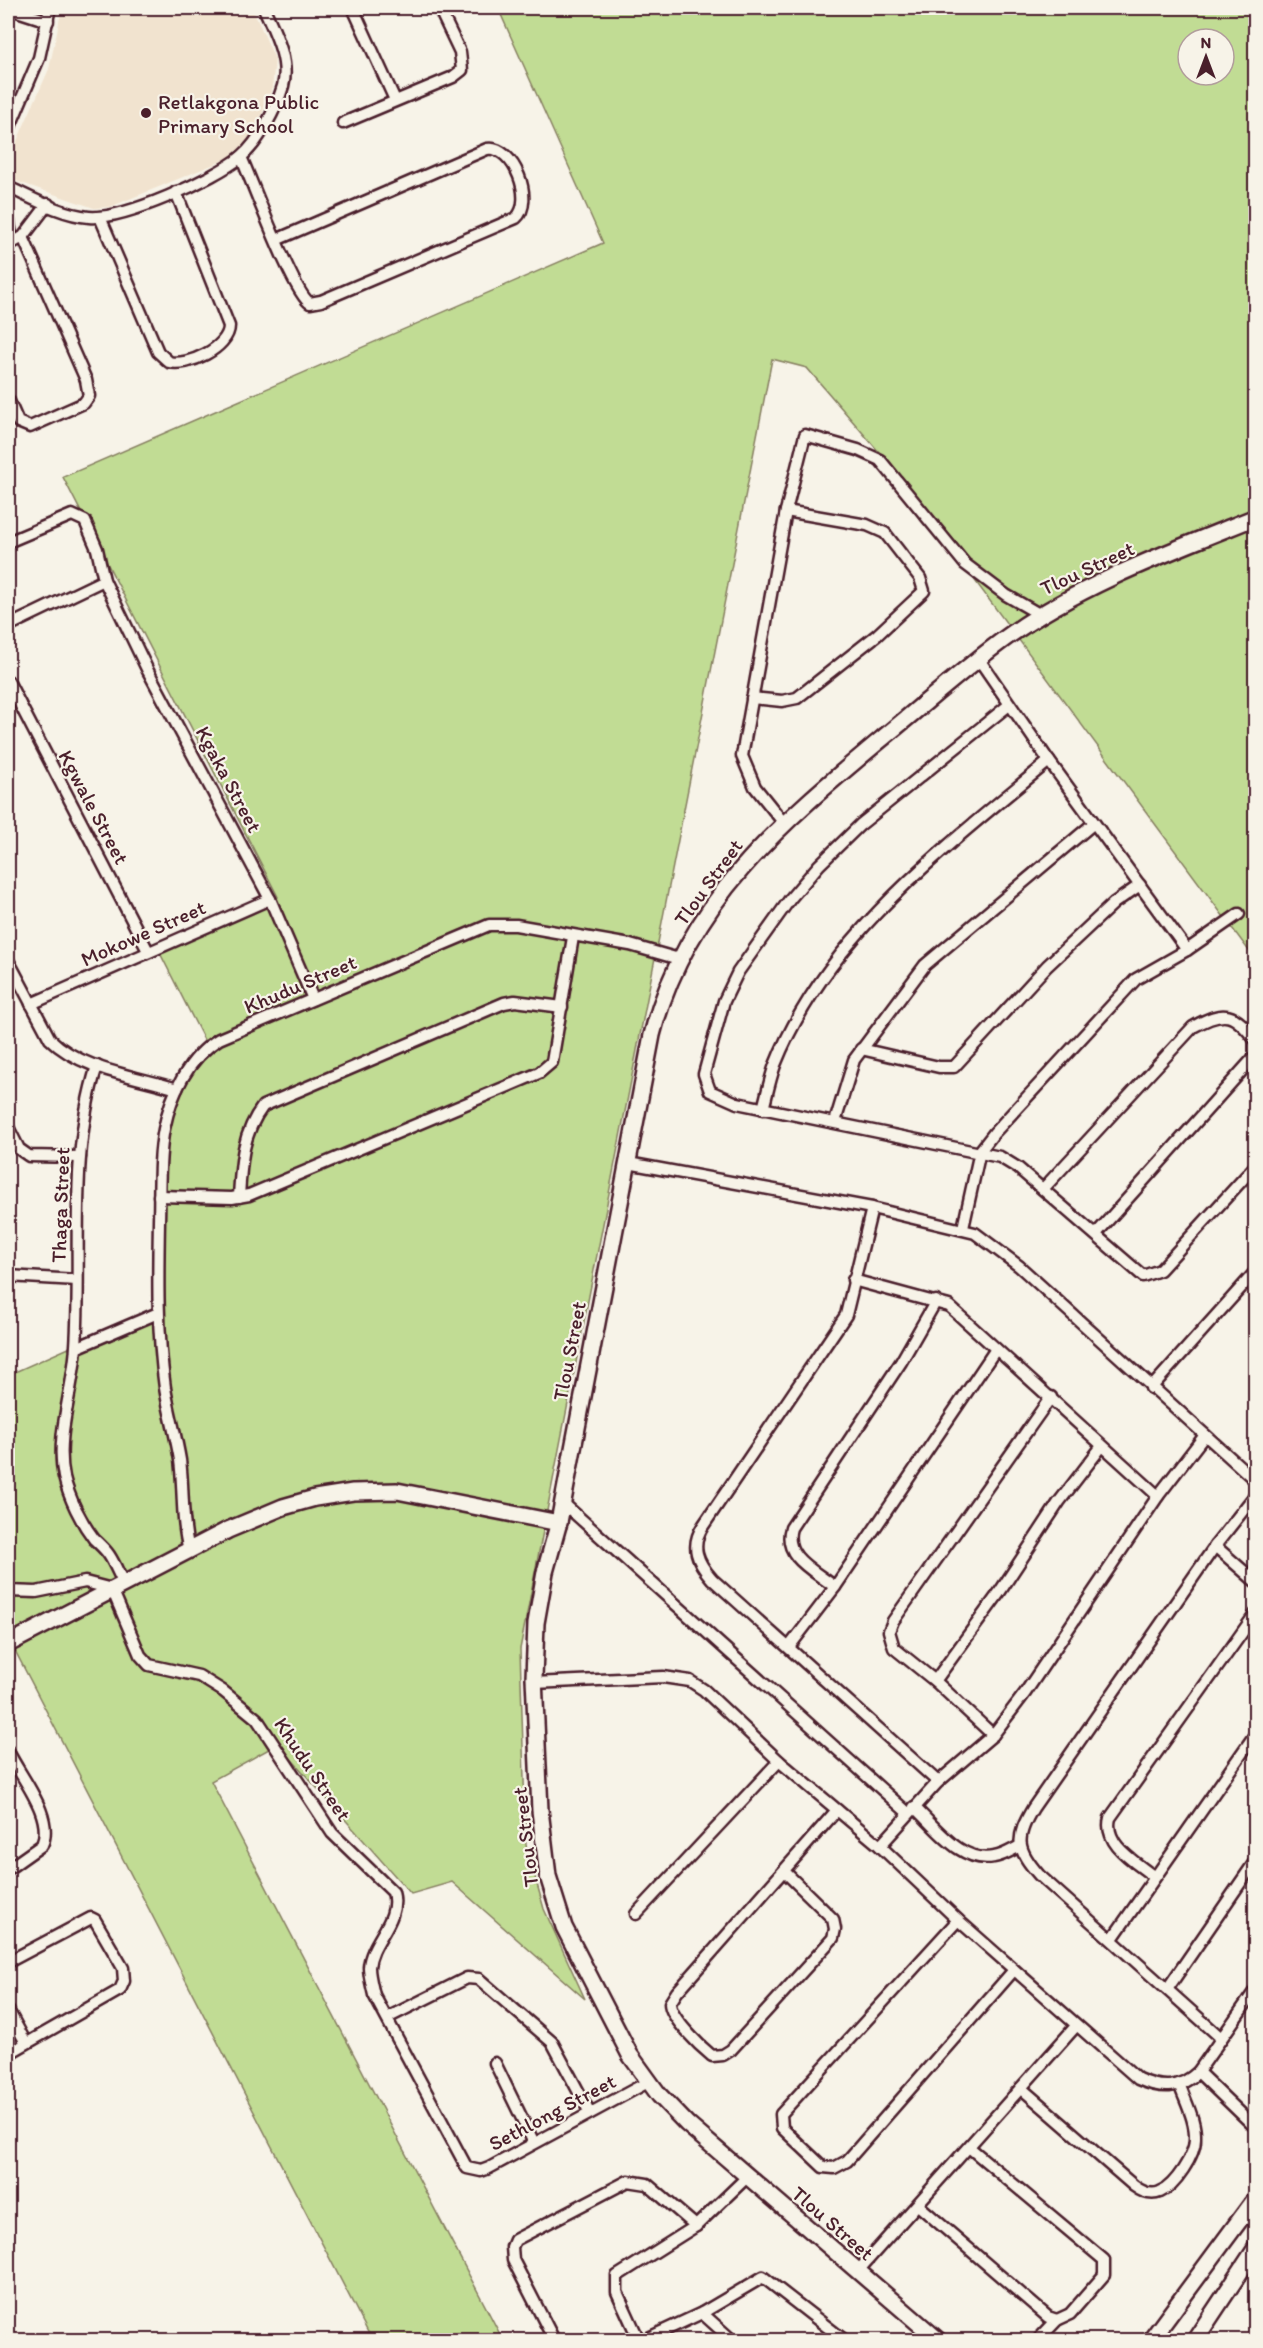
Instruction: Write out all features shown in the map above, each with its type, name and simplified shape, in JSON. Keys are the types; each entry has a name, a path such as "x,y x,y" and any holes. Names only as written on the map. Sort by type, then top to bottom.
{"street":[{"path":"8,8 48,21"},
{"path":"8,131 39,57 50,8"},
{"path":"8,187 85,217 100,217 176,192 242,157 256,140 283,86 284,69 281,50 264,8"},
{"path":"353,8 395,100"},
{"path":"343,123 453,77 462,70 460,52 439,8"},
{"path":"242,157 276,240 302,297 308,302 315,303 516,218 522,210 524,201 508,157 496,149 486,149 276,240"},
{"path":"100,217 158,352 169,362 184,362 221,346 226,340 229,326 176,192"},
{"path":"14,242 48,204"},
{"path":"8,215 14,242 86,380 89,396 84,403 30,427 18,422 8,399"},
{"path":"783,822 755,788 742,756 786,511 805,435 858,450 887,466 965,564 1006,595 1039,614"},
{"path":"752,698 782,701 797,698 892,622 924,591 920,578 885,532 853,522 786,511"},
{"name":"Kgaka Street","path":"8,542 72,514 85,521 104,580 148,671 270,899 313,999"},
{"name":"Tlou Street","path":"938,2340 687,2124 648,2082 602,2004 564,1927 548,1876 540,1809 534,1683 536,1623 559,1523 652,1035 679,960 733,879 783,822 978,658 1039,614 1129,570 1256,517"},
{"path":"8,626 104,580"},
{"path":"978,658 1049,762 1187,950"},
{"name":"Kgwale Street","path":"8,681 148,951"},
{"path":"1009,705 860,825 819,865 790,899 734,978 707,1054 704,1079 710,1091 723,1099 763,1109 980,1151 1000,1157 1018,1168 1043,1189 1138,1273 1150,1275 1167,1262 1256,1165"},
{"path":"763,1109 775,1066 793,1027 847,944 916,872 1049,762"},
{"path":"835,1122 848,1075 861,1049 936,952 1094,823"},
{"path":"861,1049 939,1067 954,1067 1047,966 1114,903 1140,885"},
{"name":"Mokowe Street","path":"31,1004 270,899"},
{"path":"963,1228 980,1151 1136,979 1187,950 1239,914"},
{"name":"Khudu Street","path":"189,1550 182,1521 182,1474 165,1389 158,1313 159,1196 164,1129 177,1089 189,1066 206,1048 313,999 489,925 516,925 573,937 630,945 679,960"},
{"path":"159,1196 239,1197 294,1178 539,1073 552,1062 573,937"},
{"path":"8,960 50,1039 58,1046 97,1065 177,1089"},
{"path":"239,1197 241,1150 253,1119 263,1106 504,1003 515,1001 562,1007"},
{"path":"1043,1189 1192,1027 1221,1015 1233,1016 1242,1022 1256,1041"},
{"path":"1096,1234 1256,1055"},
{"name":"Thaga Street","path":"97,1065 84,1115 80,1158 76,1347 73,1383 64,1425 64,1475 82,1520 109,1555 118,1587"},
{"path":"8,1126 19,1149 29,1156 80,1158"},
{"path":"628,1163 872,1208 963,1228 985,1239 1019,1266 1256,1481"},
{"path":"872,1208 846,1315 834,1336 696,1536 697,1559 702,1569 938,1782"},
{"path":"1151,1388 1256,1271"},
{"path":"8,1276 77,1280"},
{"path":"853,1280 936,1301 958,1313 1158,1496"},
{"path":"835,1587 791,1551 788,1542 791,1528 901,1362 936,1301"},
{"path":"76,1347 158,1313"},
{"path":"789,1647 835,1587 996,1349"},
{"path":"993,1735 935,1681 894,1648 889,1631 893,1621 1052,1397"},
{"path":"880,1846 938,1782 993,1735 1025,1693 1158,1496 1205,1435"},
{"path":"935,1681 999,1593 1059,1502 1102,1446"},
{"path":"8,1644 189,1550 283,1507 353,1492 397,1491 559,1523"},
{"path":"1221,2037 1039,1875 1025,1859 1020,1846 1023,1824 1033,1808 1215,1546 1256,1494"},
{"path":"562,1503 911,1810 960,1850 976,1858 995,1857 1020,1846"},
{"path":"1215,1546 1256,1582"},
{"path":"8,1591 36,1592 85,1582 118,1587"},
{"name":"Khudu Street","path":"118,1587 140,1655 144,1660 149,1665 200,1676 223,1691 257,1719 332,1833 391,1888 395,1900 393,1913 369,1967 374,1995 462,2162 473,2170"},
{"path":"1154,1877 1113,1842 1108,1826 1110,1818 1256,1613"},
{"path":"534,1683 663,1677 690,1681 704,1690 779,1761 880,1846 1076,2026 1138,2079 1154,2086 1180,2086 1198,2072 1256,1989"},
{"path":"1112,1939 1256,1733"},
{"path":"8,1751 12,1774 44,1816 45,1840 32,1854 8,1869"},
{"path":"636,1914 779,1761"},
{"path":"785,1872 833,1919 833,1938 731,2050 718,2056 712,2056 673,2015 670,2003 677,1992 785,1872 837,1810"},
{"path":"1168,1988 1256,1860"},
{"path":"8,1962 91,1918 95,1920 123,1968 124,1981 120,1990 8,2054"},
{"path":"958,1920 781,2114 782,2128 823,2167 834,2168 847,2161 1014,1970"},
{"path":"387,2018 467,1978 479,1979 559,2050 590,2113"},
{"path":"8,2010 26,2043"},
{"path":"857,2272 970,2148 1076,2026"},
{"path":"495,2063 534,2143"},
{"path":"1198,2072 1256,2128"},
{"name":"Sethlong Street","path":"473,2170 489,2168 648,2082"},
{"path":"1021,2088 1134,2186 1150,2193 1161,2192 1169,2185 1186,2165 1194,2149 1194,2122 1180,2086"},
{"path":"970,2148 1104,2260 1104,2275 1070,2314 1057,2320 1038,2340"},
{"path":"639,2340 617,2292 615,2281 624,2269 696,2226 747,2177"},
{"path":"554,2340 513,2260 512,2247 520,2236 628,2181 647,2184 696,2226"},
{"path":"1151,2340 1256,2198"},
{"path":"918,2205 1048,2317 1057,2320"},
{"path":"1195,2340 1256,2248"},
{"path":"644,2340 702,2313 758,2278 766,2277 844,2340"},
{"path":"702,2313 732,2340"}],"shaded area":[{"name":"Retlakgona Public Primary School","path":"62,8 252,8 275,59 272,89 253,136 229,158 110,207 94,208 16,181 9,171 9,159 49,69"}],"green space":[{"path":"498,8 1255,8 1255,959 885,459 807,368 772,359 520,1649 526,1845 544,1909 585,1999 452,1882 411,1894 278,1744 211,1781 503,2340 372,2340 8,1637 8,1375 161,1307 162,1145 175,1091 208,1048 160,953 278,897 63,477 603,243"}],"place":[{"name":"Retlakgona Public Primary School","path":"146,113"}]}
